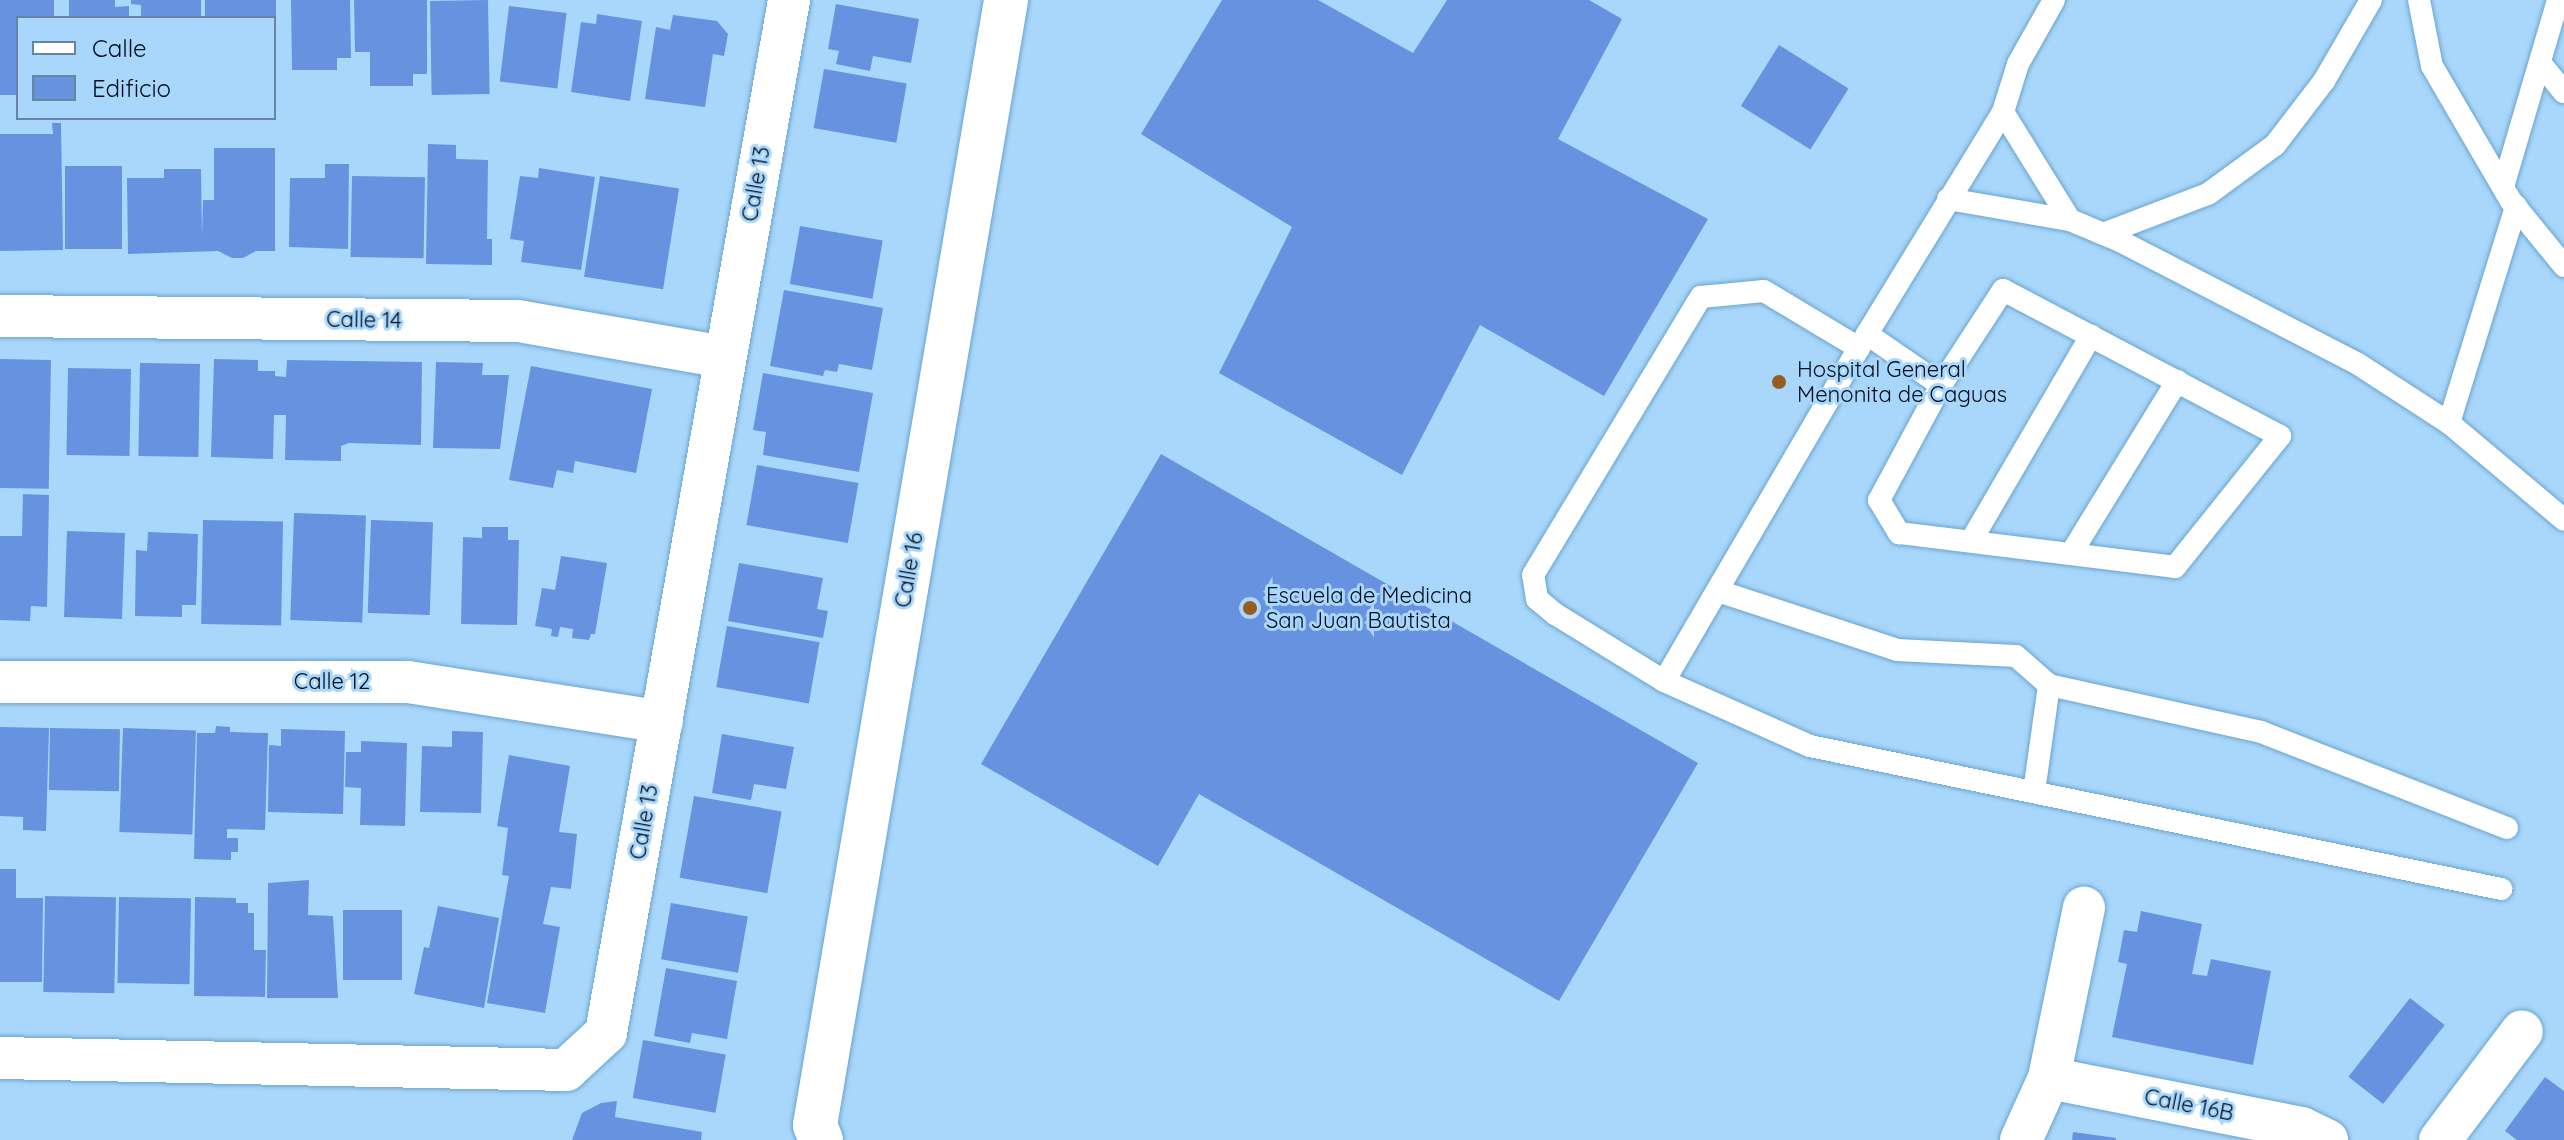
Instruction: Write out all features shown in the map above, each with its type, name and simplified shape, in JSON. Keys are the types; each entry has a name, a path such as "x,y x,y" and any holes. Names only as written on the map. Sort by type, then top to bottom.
{"street":[{"name":"Calle 13","path":"0,1058 566,1070 606,1033 789,0"},
{"name":"Calle 16","path":"821,1140 815,1125 1006,0"},
{"name":"Calle 14","path":"0,316 518,321 725,357"},
{"name":"Calle 12","path":"0,682 408,682 662,722"},
{"path":"2021,1140 2049,1078 2084,908"},
{"path":"2440,1140 2522,1031"},
{"name":"Calle 16B","path":"2049,1078 2302,1128 2327,1140"}],"lane":[{"path":"1664,681 1863,341 2003,112 2018,64 2054,0"},
{"path":"2103,234 2208,194 2275,145 2324,81 2371,0"},
{"path":"2419,0 2432,66 2503,187 2564,266"},
{"path":"2503,187 2558,0"},
{"path":"2541,64 2564,92"},
{"path":"2003,112 2070,220"},
{"path":"1948,199 2070,220 2358,364 2449,423 2564,520"},
{"path":"2449,423 2516,206"},
{"path":"2003,290 2177,381 2280,436 2175,567 1899,533 1879,500 1941,385 2003,290"},
{"path":"1941,385 1764,291 1701,297 1533,575 1537,599 1555,614 1664,681 1810,746 2501,889"},
{"path":"1971,541 2091,336"},
{"path":"2072,552 2177,381"},
{"path":"1718,591 1897,650 2016,656 2049,685 2261,732 2507,828"},
{"path":"2034,792 2049,685"}],"building":[{"path":"0,0 54,0 54,16 16,16 16,95 0,95"},
{"path":"69,0 115,0 115,7 129,6 129,16 69,16"},
{"path":"131,0 201,0 201,16 141,16 141,5 131,4"},
{"path":"205,0 276,0 276,16 205,16"},
{"path":"291,0 350,0 351,58 337,58 337,70 292,70"},
{"path":"354,0 427,0 427,74 413,74 413,86 370,86 370,52 355,52"},
{"path":"488,0 490,94 432,95 430,1"},
{"path":"1222,0 1318,0 1413,53 1447,0 1589,0 1622,19 1558,139 1708,219 1604,396 1480,325 1402,475 1219,373 1292,227 1141,134"},
{"path":"836,4 919,19 911,63 873,56 870,71 836,64 839,51 828,49"},
{"path":"509,6 567,13 557,89 500,81"},
{"path":"597,14 642,21 630,101 571,92 581,22 596,24"},
{"path":"673,15 717,21 728,34 724,56 713,54 705,107 645,99 656,27 670,30"},
{"path":"1779,45 1849,88 1810,150 1741,106"},
{"path":"824,69 907,84 896,143 814,128"},
{"path":"52,123 61,123 63,250 0,251 0,134 53,134"},
{"path":"428,144 456,145 456,159 488,160 487,239 492,239 492,265 426,264"},
{"path":"214,148 275,148 275,251 256,251 243,258 232,258 218,251 128,254 127,178 164,178 164,169 201,169 202,237 203,200 214,200"},
{"path":"325,164 349,164 348,249 289,247 290,178 325,178"},
{"path":"65,166 122,166 122,249 65,249"},
{"path":"539,168 595,177 581,270 521,262 524,241 510,239 520,176 538,178"},
{"path":"352,176 425,177 424,258 351,257"},
{"path":"600,176 679,189 663,289 584,277"},
{"path":"800,226 883,241 872,299 790,284"},
{"path":"784,290 883,308 872,370 839,364 837,372 825,370 823,376 770,366"},
{"path":"0,359 51,360 49,489 0,488"},
{"path":"214,359 258,360 258,371 275,371 275,376 286,377 287,360 422,362 421,445 349,443 341,446 341,461 285,460 286,415 274,415 273,459 211,457"},
{"path":"436,362 483,363 482,375 509,375 500,449 433,448"},
{"path":"140,363 200,364 198,457 138,456"},
{"path":"531,366 652,389 636,473 575,461 573,473 557,470 553,488 509,480"},
{"path":"68,368 131,369 129,456 66,455"},
{"path":"763,373 873,393 859,472 763,455 766,432 753,430"},
{"name":"Escuela de Medicina San Juan Bautista","path":"1161,454 1698,763 1559,1001 1199,794 1158,866 981,764"},
{"path":"757,465 858,483 848,543 746,525"},
{"path":"23,494 49,495 47,607 31,606 30,621 0,620 0,536 22,536"},
{"path":"294,513 366,516 362,622 290,620"},
{"path":"203,520 283,521 281,625 201,624"},
{"path":"371,520 433,522 430,615 368,613"},
{"path":"482,527 508,527 508,540 519,540 517,625 461,624 463,537 482,538"},
{"path":"67,531 125,533 122,619 64,617"},
{"path":"148,532 198,534 196,605 182,605 182,617 135,616 136,550 147,551"},
{"path":"561,556 607,563 595,634 591,634 589,640 572,638 573,629 560,627 558,637 551,636 552,629 535,626 542,588 555,590"},
{"path":"739,563 823,578 817,609 828,611 823,638 728,621"},
{"path":"727,626 820,642 809,703 716,687"},
{"path":"216,726 230,727 230,732 268,733 265,830 227,829 227,838 238,838 238,852 231,852 231,860 194,859 197,733 215,733"},
{"path":"0,727 49,728 46,831 23,830 23,817 0,816"},
{"path":"50,728 120,729 119,791 49,790"},
{"path":"123,728 196,731 192,834 119,832"},
{"path":"281,729 345,731 343,814 268,812 269,745 281,746"},
{"path":"452,731 483,732 481,813 420,812 422,746 452,747"},
{"path":"722,734 794,747 786,789 754,784 751,800 712,793"},
{"path":"361,741 407,743 405,826 360,825 361,788 345,787 346,752 361,752"},
{"path":"509,755 570,766 559,832 577,834 571,889 551,887 543,924 560,927 545,1013 487,1003 509,876 502,875 508,828 497,826"},
{"path":"694,796 782,811 767,893 680,878"},
{"path":"0,869 16,869 16,898 43,898 42,982 0,982"},
{"path":"309,880 308,915 333,916 338,998 267,998 268,883"},
{"path":"45,896 116,897 114,993 43,992"},
{"path":"119,897 191,898 189,984 117,983"},
{"path":"195,897 236,898 236,903 248,903 248,913 254,913 254,950 266,950 265,997 194,996"},
{"path":"671,903 748,917 738,973 661,959"},
{"path":"438,906 499,918 484,1008 414,994 424,947 429,948"},
{"path":"343,910 402,910 402,980 343,980"},
{"path":"2141,911 2202,924 2192,974 2207,976 2211,959 2271,971 2253,1065 2112,1037 2127,964 2118,962 2124,930 2137,932"},
{"path":"666,968 737,981 727,1039 692,1033 690,1043 654,1036"},
{"path":"2410,998 2445,1025 2383,1104 2348,1077"},
{"path":"643,1040 726,1055 715,1113 633,1098"},
{"path":"2545,1077 2564,1091 2564,1140 2517,1140 2505,1131"},
{"path":"617,1101 615,1117 702,1132 701,1140 572,1140 582,1113 601,1103"},
{"path":"2073,1132 2116,1138 2116,1140 2072,1140"}],"place":[{"name":"Hospital General Menonita de Caguas","path":"1779,382"},
{"name":"Escuela de Medicina San Juan Bautista","path":"1250,608"}]}
